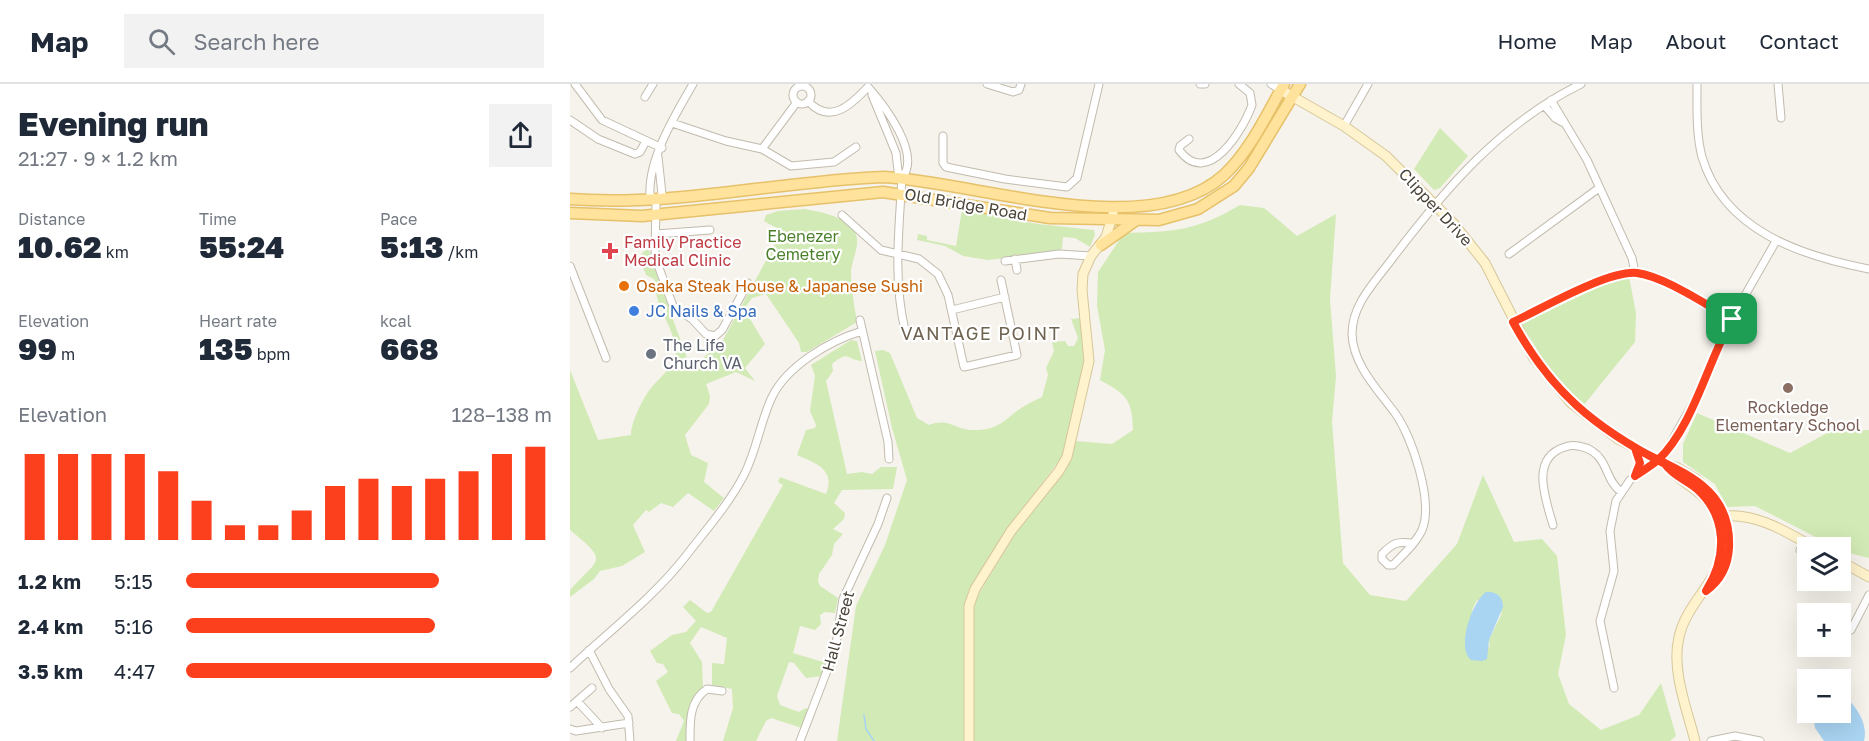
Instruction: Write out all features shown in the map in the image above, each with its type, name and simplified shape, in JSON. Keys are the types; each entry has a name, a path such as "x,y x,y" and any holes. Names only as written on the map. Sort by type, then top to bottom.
{"main road":[{"name":"Old Bridge Road","path":"570,213 657,215 850,193 901,193 1030,215 1111,220 1159,220 1184,214 1224,193 1249,168 1300,84"},
{"name":"Old Bridge Road","path":"570,199 612,202 657,201 822,182 902,178 1039,202 1115,206 1169,203 1192,196 1214,183 1243,153 1279,86"},
{"path":"1101,245 1135,220"}],"street":[{"path":"575,84 602,120 662,148"},
{"path":"645,97 653,84"},
{"path":"657,201 649,191 651,168 693,84"},
{"path":"808,101 809,90 816,84"},
{"path":"987,84 1013,92 1019,90 1021,84"},
{"path":"943,136 943,163 946,167 1005,179 1067,186 1077,178 1100,84"},
{"path":"1200,84 1205,84"},
{"path":"1189,139 1180,146 1179,150 1197,163 1210,162 1223,152 1252,105 1250,93 1239,84"},
{"path":"1344,126 1368,84"},
{"path":"1412,543 1421,532 1425,509 1413,449 1404,427 1359,361 1353,342 1353,325 1364,296 1434,205 1484,151 1551,100 1581,84"},
{"path":"1697,84 1699,144 1712,181 1724,199 1744,219 1776,240 1809,255 1869,269"},
{"path":"1778,84 1781,118"},
{"path":"762,149 797,102 808,101 819,110 837,112 848,107 868,85 888,110 901,136 908,166 902,178 898,254 898,292 905,330"},
{"path":"797,102 793,95 796,88 803,86 809,90"},
{"name":"Clipper Drive","path":"1279,86 1293,97 1344,126 1386,156 1454,224 1485,263 1513,322 1533,357 1567,399 1602,428 1661,462 1676,466 1702,483 1715,498 1721,517 1720,560 1706,591 1686,617 1677,648 1677,667 1695,741"},
{"path":"1551,100 1562,122 1582,152 1632,258 1635,273"},
{"path":"1544,105 1562,122"},
{"path":"570,120 597,139 635,153 640,152 646,141"},
{"path":"672,123 726,141 762,149 784,164 798,167 834,162 856,147"},
{"path":"658,157 662,194 657,201 657,264 673,306 692,319 706,334 715,336 722,330 748,283"},
{"path":"1509,254 1599,188"},
{"path":"969,741 968,619 971,597 1020,518 1059,471 1067,457 1089,361 1089,339 1082,290 1083,274 1091,256 1101,245 1115,206"},
{"path":"842,215 881,250 924,262 938,274 945,287 952,310 964,367 1017,355 1001,280"},
{"path":"656,234 710,230"},
{"path":"1635,476 1661,462 1692,406 1732,319 1776,240"},
{"path":"1005,261 1059,255 1091,256"},
{"path":"1015,260 1017,270"},
{"path":"570,266 606,358"},
{"path":"1513,322 1610,277 1635,273 1652,277 1732,319"},
{"path":"952,310 1005,297"},
{"path":"860,320 879,401 889,459"},
{"path":"570,668 663,582 734,493 754,451 773,396 785,377 837,340 862,331"},
{"path":"1553,525 1542,479 1544,466 1557,450 1571,446 1592,450 1603,462 1613,485 1621,492"},
{"path":"1614,688 1600,621 1613,579 1614,564 1610,531 1616,501 1635,476 1640,463 1635,448"},
{"name":"Hall Street","path":"800,741 835,650 843,599 878,524 887,498"},
{"path":"1721,517 1738,515 1756,519 1797,539"},
{"path":"1851,567 1869,577"},
{"path":"1851,630 1869,595"},
{"path":"589,650 629,723 630,741"},
{"path":"570,706 592,688"},
{"path":"690,741 691,714 697,700 707,689 722,692"},
{"path":"577,701 602,728"},
{"path":"570,729 576,731 629,723"},
{"path":"1711,741 1735,736 1760,741"}],"green space":[{"path":"1440,128 1468,156 1440,188 1434,190 1414,169"},
{"path":"1240,205 1264,208 1297,236 1336,214 1330,299 1336,376 1332,422 1343,563 1370,595 1406,601 1457,544 1483,475 1514,542 1542,539 1557,556 1566,635 1558,674 1569,704 1601,730 1639,715 1661,683 1676,736 1670,741 974,741 972,610 975,600 1024,520 1064,472 1075,441 1112,444 1133,430 1131,411 1126,399 1100,380 1105,350 1097,306 1098,272 1124,233 1171,231 1197,225","holes":["1477,600 1502,613 1489,640 1490,649 1472,610"]},
{"name":"Ebenezer Cemetery","path":"804,209 836,217 850,225 855,232 857,243 851,277 857,322 807,352 801,352 799,343 766,294 752,298 744,309 765,344 745,368 755,381 736,372 706,384 710,396 709,404 685,435 691,455 708,463 704,482 724,498 714,511 688,493 673,507 661,503 649,512 646,510 633,525 645,552 622,566 600,571 594,579 570,597 570,590 596,560 591,549 570,530 570,370 598,440 631,435 635,417 644,398 669,369 675,355 674,340 656,295 654,279 646,275 639,257 649,246 650,256 691,369 723,340 782,231 764,221 766,215 778,211"},
{"path":"962,210 1038,224 1094,230 1095,235 1090,247 1075,238 1063,237 1062,249 1051,253 988,260 963,256 945,246 917,240 918,234 927,236 927,240 956,246"},
{"path":"1629,277 1636,313 1635,342 1583,406 1544,362 1522,324 1612,280"},
{"path":"1082,318 1085,360 1062,457 1005,532 969,591 965,603 964,741 837,741 856,606 885,545 907,480 892,428 875,351 883,350 890,353 917,418 929,425 948,423 968,430 987,429 1000,424 1020,409 1042,397 1048,375 1046,368 1054,351 1052,342 1065,341 1068,346 1074,346 1078,338 1071,319"},
{"path":"851,340 857,341 862,361 848,356 842,357 832,364 833,371 826,381 847,474 862,472 872,474 881,467 897,467 893,489 842,490 834,503 845,513 844,519 833,529 843,534 834,544 832,555 819,574 818,581 820,586 838,598 835,613 825,612 820,615 821,624 815,630 800,626 793,653 826,663 822,676 806,678 794,663 789,662 777,696 780,705 799,712 806,708 810,710 802,728 771,718 766,721 756,741 723,741 733,708 732,689 712,685 712,663 724,664 727,638 701,627 690,643 702,662 703,688 691,706 687,741 676,741 684,721 679,714 672,713 656,681 668,672 663,664 657,663 650,651 672,635 686,632 696,621 683,607 690,600 707,613 711,612 783,485 778,482 780,477 826,494 828,479 826,473 811,461 797,455 806,430 815,428 816,425 810,411 815,376 811,365"},
{"path":"1697,413 1790,453 1831,431 1869,430 1869,558 1851,554 1851,537 1815,537 1755,506 1727,507 1715,484 1683,462 1683,444"}],"water":[{"path":"1486,592 1499,595 1503,607 1489,640 1487,659 1471,660 1465,646 1465,636 1471,615"},
{"path":"1851,702 1862,720 1864,741 1824,741 1814,723 1851,723"}],"waterway":[{"path":"864,715 866,729 874,741"}],"place":[{"name":"Family Practice Medical Clinic","path":"610,251"},
{"name":"Osaka Steak House & Japanese Sushi","path":"624,286"},
{"name":"JC Nails & Spa","path":"634,311"},
{"name":"The Life Church VA","path":"651,354"},
{"name":"Rockledge Elementary School","path":"1788,388"}],"district":[{"name":"VANTAGE POINT","path":"981,333"}],"route":[{"path":"1732,319 1652,277 1644,274 1624,273 1593,284 1513,322 1542,370 1571,403 1618,439 1635,448 1651,457 1657,460 1665,464 1669,471 1699,490 1708,500 1718,520 1722,541 1720,560 1706,591 1719,579 1728,557 1728,529 1720,506 1702,483 1676,466 1665,464 1657,460 1651,457 1635,448 1640,463 1635,476 1657,460 1669,446 1700,391 1718,345 1732,319"}]}
